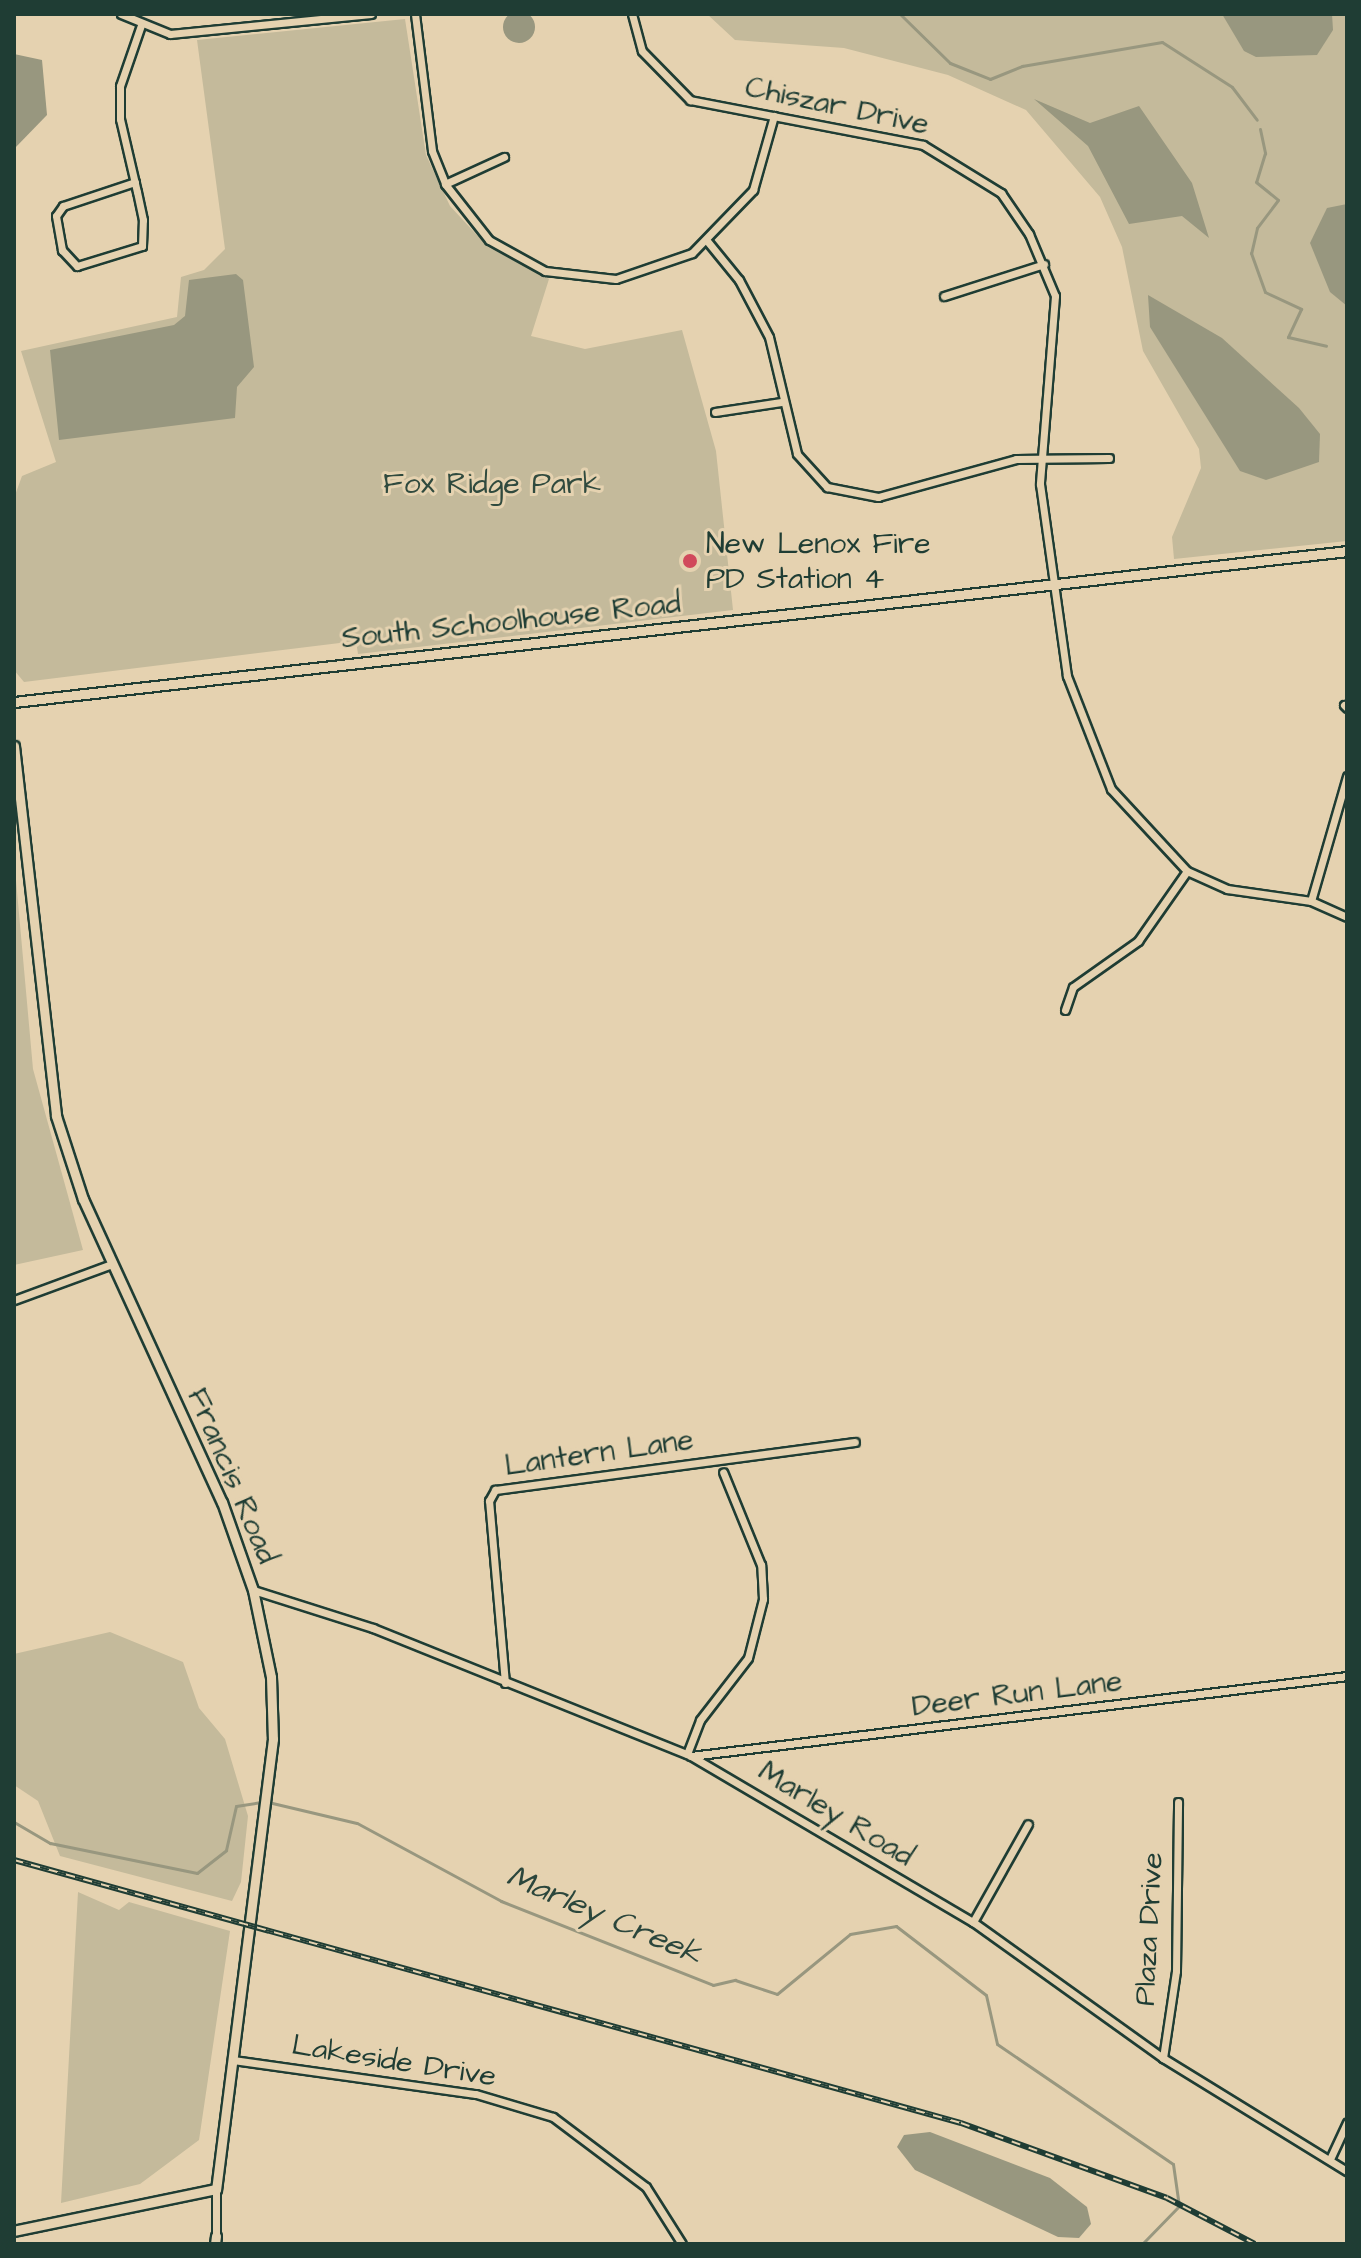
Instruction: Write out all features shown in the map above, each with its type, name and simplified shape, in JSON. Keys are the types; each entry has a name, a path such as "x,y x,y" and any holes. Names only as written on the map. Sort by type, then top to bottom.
{"street":[{"path":"121,14 141,25 194,34 371,14"},
{"path":"415,14 429,136 445,184 489,240 561,275 635,275 708,242 753,190 774,116"},
{"name":"Chiszar Drive","path":"632,14 642,51 690,100 923,145 970,169 1001,193 1044,264 1056,340 1043,464 1067,676 1087,737 1111,789 1187,871"},
{"path":"135,182 63,206 56,216 62,250 77,266 142,246 135,182 120,86 141,25"},
{"path":"445,184 504,157"},
{"path":"708,242 739,280 769,337 781,402 797,454 818,481 849,497 927,487 1016,459 1043,464 1109,458"},
{"path":"944,296 1044,264"},
{"path":"715,412 781,402"},
{"name":"South Schoolhouse Road","path":"14,702 1347,551"},
{"name":"Francis Road","path":"14,746 47,1075 67,1157 112,1264 222,1502 253,1590 271,1677 269,1776 216,2189 216,2240"},
{"path":"1311,901 1347,776"},
{"path":"1065,1010 1073,987 1138,941 1187,871 1227,889 1311,901 1347,917"},
{"path":"14,1300 112,1264"},
{"name":"Lantern Lane","path":"505,1683 489,1501 495,1490 855,1442"},
{"path":"689,1755 700,1720 748,1658 763,1599 761,1565 723,1472"},
{"name":"Marley Road","path":"253,1590 373,1628 689,1755 973,1922 1163,2058 1347,2171"},
{"name":"Deer Run Lane","path":"689,1755 1347,1676"},
{"name":"Plaza Drive","path":"1163,2058 1176,1971 1178,1802"},
{"path":"973,1922 1028,1824"},
{"name":"Lakeside Drive","path":"233,2060 476,2094 553,2117 646,2187 682,2244"},
{"path":"1330,2159 1347,2123"},
{"path":"14,2231 216,2189"}],"green space":[{"path":"707,14 1347,14 1347,541 1174,559 1172,537 1201,468 1199,449 1143,351 1122,247 1100,197 1026,110 948,75 844,48 735,40"},
{"name":"Fox Ridge Park","path":"405,19 426,155 450,206 488,247 549,279 531,336 585,349 682,330 716,451 733,610 358,654 356,641 24,682 14,670 14,498 22,476 56,462 21,351 177,317 181,277 204,270 225,249 197,40"},
{"path":"14,858 33,1069 83,1250 14,1265"},
{"path":"110,1632 183,1662 199,1708 225,1739 248,1816 241,1882 232,1901 60,1856 38,1801 14,1785 14,1654"},
{"path":"78,1892 119,1910 129,1902 230,1931 199,2140 140,2184 61,2203"}],"shaded area":[{"path":"519,11 530,16 535,27 530,38 519,43 508,38 503,27 508,16"},
{"path":"1222,14 1332,14 1333,30 1317,55 1256,57 1244,51"},
{"path":"14,54 42,60 47,115 14,149"},
{"path":"1034,99 1090,123 1139,106 1192,183 1209,238 1182,216 1129,224 1088,146"},
{"path":"1347,204 1347,306 1330,292 1310,243 1327,208"},
{"path":"236,274 243,280 254,367 237,387 235,418 59,440 50,350 174,325 185,316 189,280"},
{"path":"1148,295 1222,338 1299,408 1320,434 1319,462 1266,480 1240,471 1150,327"},
{"path":"930,2132 1050,2178 1087,2207 1091,2224 1079,2238 1058,2237 915,2170 897,2147 904,2135"}],"waterway":[{"path":"900,14 950,63 990,79 1022,66 1162,42 1232,87 1257,120"},
{"path":"1260,129 1265,153 1256,182 1278,200 1257,228 1251,253 1265,292 1301,309 1288,337 1326,346"},
{"name":"Marley Creek","path":"14,1822 50,1843 197,1873 226,1850 236,1806 261,1802"},
{"name":"Marley Creek","path":"268,1802 357,1823 501,1901 713,1985 735,1980 777,1994 850,1934 896,1926 986,1995 997,2044 1173,2164 1179,2206 1142,2244"}],"railway":[{"path":"14,1860 961,2123 1167,2198 1255,2244"}],"place":[{"name":"New Lenox Fire PD Station 4","path":"690,561"}]}
